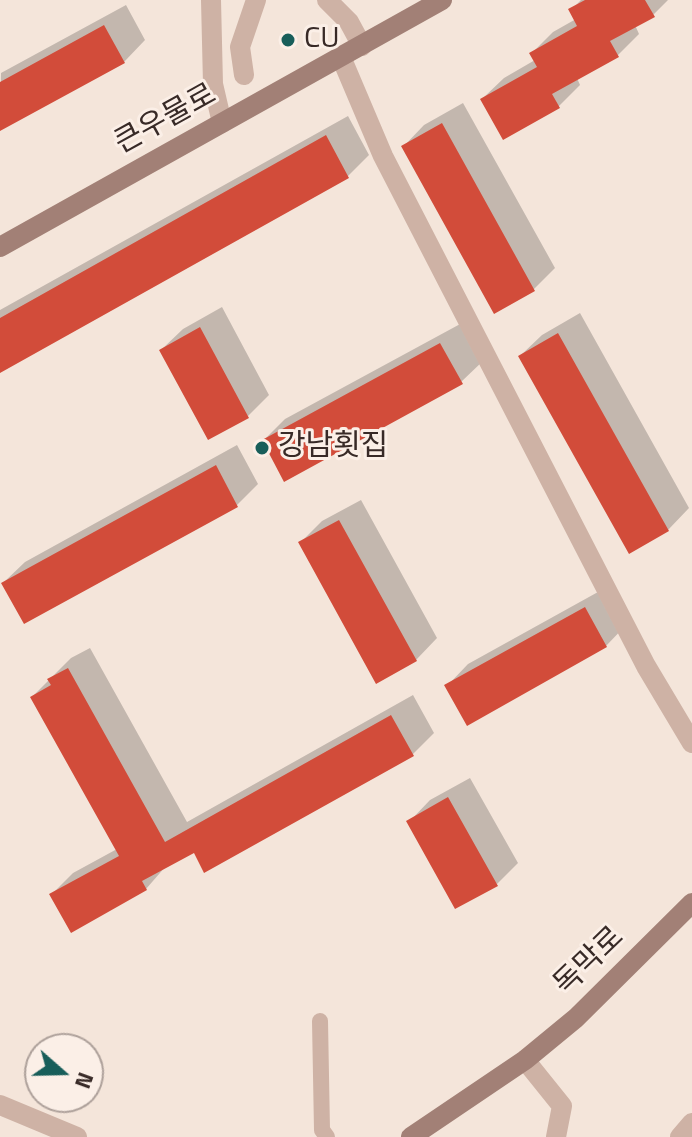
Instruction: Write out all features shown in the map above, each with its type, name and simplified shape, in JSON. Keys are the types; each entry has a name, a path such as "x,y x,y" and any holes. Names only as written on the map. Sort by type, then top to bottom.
{"street":[{"path":"211,0 213,84 222,123"},
{"path":"244,75 240,47 256,0"},
{"path":"327,0 349,22 362,46"},
{"name":"큰우물로","path":"0,247 442,0"},
{"path":"341,57 383,156 646,666 692,743"},
{"name":"독막로","path":"411,1137 525,1060 576,1018 692,903"},
{"path":"525,1060 562,1106 556,1137"},
{"path":"0,1105 77,1137"},
{"path":"680,1137 692,1123"}],"lane":[{"path":"320,1021 322,1130 327,1137"}],"building":[{"path":"585,0 645,0 655,17 610,41 619,57 552,94 560,108 503,140 480,99 537,67 529,53 577,26 568,9"},
{"path":"104,25 125,63 0,131 0,82"},
{"path":"442,123 535,291 494,314 401,146"},
{"path":"326,135 349,178 0,373 0,318"},
{"path":"200,327 249,418 208,440 159,350"},
{"path":"558,333 669,531 629,554 518,356"},
{"path":"440,343 463,384 284,482 262,440"},
{"path":"216,465 238,507 24,624 1,583"},
{"path":"339,520 417,661 376,684 298,542"},
{"path":"585,607 607,647 467,726 444,685"},
{"path":"68,668 165,842 391,715 414,756 204,873 194,853 142,881 147,890 71,933 49,894 119,856 30,697 51,685 47,679"},
{"path":"448,797 498,886 455,909 406,821"}],"place":[{"name":"CU","path":"288,40"},
{"name":"강남횟집","path":"262,448"}]}
